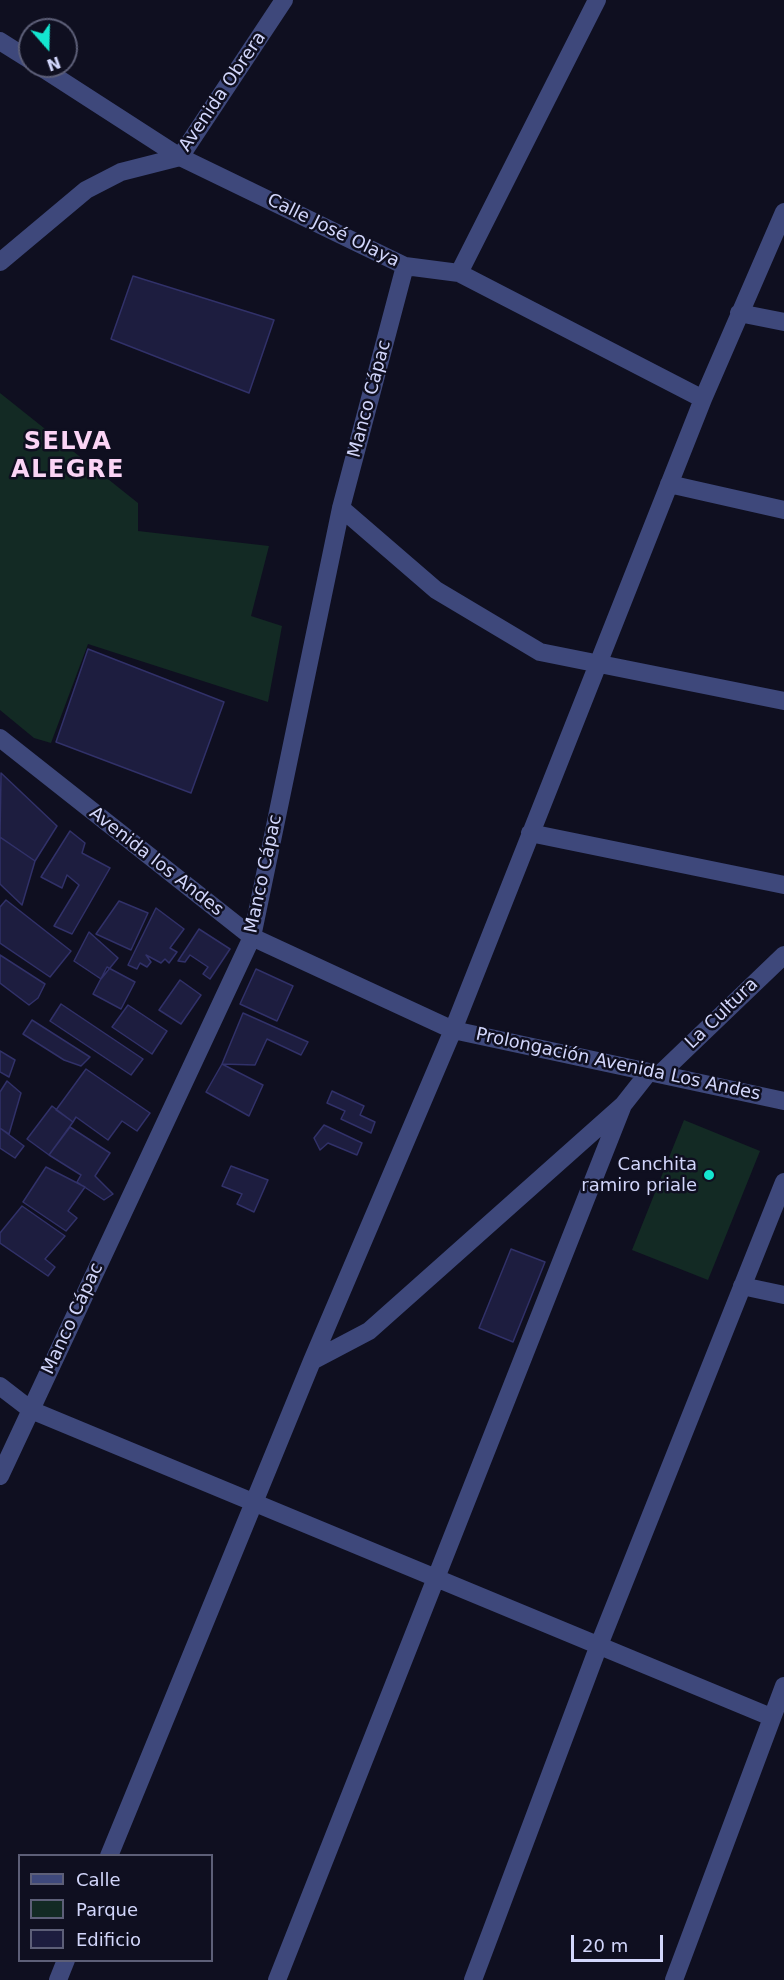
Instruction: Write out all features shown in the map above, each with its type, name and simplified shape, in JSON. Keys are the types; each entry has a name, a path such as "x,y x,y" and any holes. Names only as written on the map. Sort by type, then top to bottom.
{"street":[{"name":"Avenida Obrera","path":"0,262 86,190 121,172 180,157 284,0"},
{"path":"459,273 597,0"},
{"path":"0,41 18,52"},
{"name":"Calle José Olaya","path":"58,78 180,157 405,266 459,273 703,399"},
{"path":"110,1854 312,1361 453,1030 703,399 784,212"},
{"name":"Manco Cápac","path":"0,1476 252,937 341,508 405,266"},
{"path":"739,313 784,322"},
{"path":"669,484 784,510"},
{"path":"341,508 436,590 540,652 784,701"},
{"name":"Avenida los Andes","path":"1,741 252,937 453,1030"},
{"path":"530,833 784,885"},
{"name":"La Cultura","path":"623,1105 654,1073 784,955"},
{"name":"Prolongación Avenida Los Andes","path":"453,1030 784,1101"},
{"path":"312,1361 369,1331 623,1105"},
{"path":"277,1980 623,1105"},
{"path":"474,1980 598,1645 784,1182"},
{"path":"742,1286 784,1295"},
{"path":"0,1386 30,1410 771,1717"},
{"path":"674,1980 784,1686"},
{"path":"58,1980 65,1962"}],"green space":[{"path":"0,393 138,503 138,531 269,546 251,616 282,626 268,702 88,644 51,743 34,738 0,710"},
{"path":"684,1120 760,1151 708,1280 632,1250"}],"building":[{"path":"133,276 274,320 249,393 111,339"},
{"path":"88,649 224,702 191,793 56,742"},
{"path":"1,773 57,826 35,861 0,837"},
{"path":"70,831 85,843 82,853 110,868 72,934 54,926 79,885 67,875 62,888 41,877"},
{"path":"0,837 35,861 22,905 0,884"},
{"path":"6,900 71,951 50,977 0,943 0,907"},
{"path":"119,901 148,913 131,950 96,934"},
{"path":"156,908 184,929 170,948 177,952 169,963 165,959 161,963 146,955 151,962 147,967 140,963 137,969 128,965"},
{"path":"199,929 230,949 210,979 203,974 208,967 190,955 185,962 178,961"},
{"path":"89,932 118,958 101,979 74,961"},
{"path":"0,955 45,984 38,998 29,1005 0,983"},
{"path":"107,967 135,982 121,1009 93,994"},
{"path":"256,969 293,986 277,1021 240,1004"},
{"path":"180,980 201,995 181,1024 159,1010"},
{"path":"61,1004 143,1059 131,1075 50,1021"},
{"path":"128,1005 167,1031 152,1054 112,1027"},
{"path":"243,1013 308,1042 301,1055 267,1039 255,1065 222,1064"},
{"path":"32,1020 90,1057 81,1066 64,1060 23,1034"},
{"path":"0,1051 15,1060 9,1077 0,1072"},
{"path":"222,1064 263,1085 249,1116 206,1092"},
{"path":"86,1069 150,1113 137,1131 122,1121 108,1140 76,1117 73,1122 56,1110"},
{"path":"7,1081 21,1093 9,1134 0,1128 0,1092"},
{"path":"332,1091 364,1106 360,1115 375,1122 371,1133 341,1119 345,1111 327,1103"},
{"path":"52,1106 73,1122 49,1155 27,1139"},
{"path":"324,1125 362,1143 357,1155 328,1143 320,1150 314,1138"},
{"path":"70,1127 110,1153 95,1176 113,1194 104,1200 77,1182 81,1175 49,1155"},
{"path":"0,1128 24,1146 15,1158 0,1148"},
{"path":"231,1166 268,1180 254,1212 237,1204 242,1194 222,1186"},
{"path":"46,1167 85,1187 68,1211 77,1218 66,1231 23,1202"},
{"path":"22,1206 65,1236 45,1259 55,1267 48,1276 0,1243 0,1233"},
{"path":"511,1249 545,1262 513,1342 479,1328"}],"place":[{"name":"Canchita ramiro priale","path":"709,1175"}],"district":[{"name":"SELVA ALEGRE","path":"68,457"}]}
